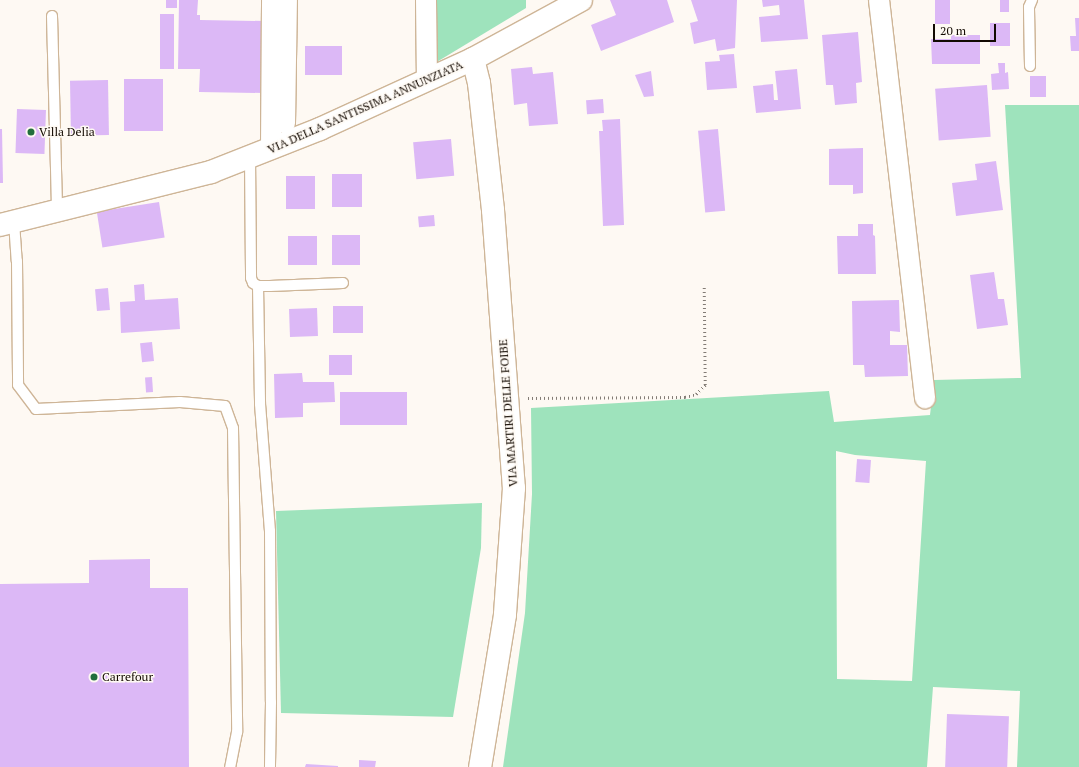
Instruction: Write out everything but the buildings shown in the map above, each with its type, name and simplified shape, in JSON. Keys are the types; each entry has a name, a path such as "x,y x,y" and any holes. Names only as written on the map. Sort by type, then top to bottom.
{"street":[{"path":"272,0 278,146"},
{"path":"278,146 287,0"},
{"path":"426,0 427,80"},
{"name":"VIA DELLA SANTISSIMA ANNUNZIATA","path":"7,223 57,212 211,172 250,157 320,129 473,59 581,0"},
{"path":"879,0 925,398"},
{"name":"VIA MARTIRI DELLE FOIBE","path":"473,59 479,83 492,202 514,488 505,615 480,767"}],"lane":[{"path":"1030,66 1029,7 1032,0"},
{"path":"52,16 57,212"},
{"path":"250,157 251,278 253,283 258,286 343,282"},
{"path":"7,223 17,262 18,385 36,409 180,402 225,406 233,428 237,732 230,767"},
{"path":"258,286 260,404 270,531 272,702 270,767"}],"path":[{"path":"507,398 685,397 696,394 705,385 704,286"}],"green space":[{"path":"434,0 526,0 526,8 435,63"},
{"path":"1005,105 1079,105 1079,767 1017,767 1020,691 933,687 927,767 503,767 525,613 532,494 531,408 829,391 834,422 930,415 934,380 1021,378","holes":["836,451 855,455 926,461 912,681 837,679"]},
{"path":"482,503 481,548 453,717 281,713 276,511"}],"place":[{"name":"Villa Delia","path":"31,132"},
{"name":"Carrefour","path":"94,677"}]}
